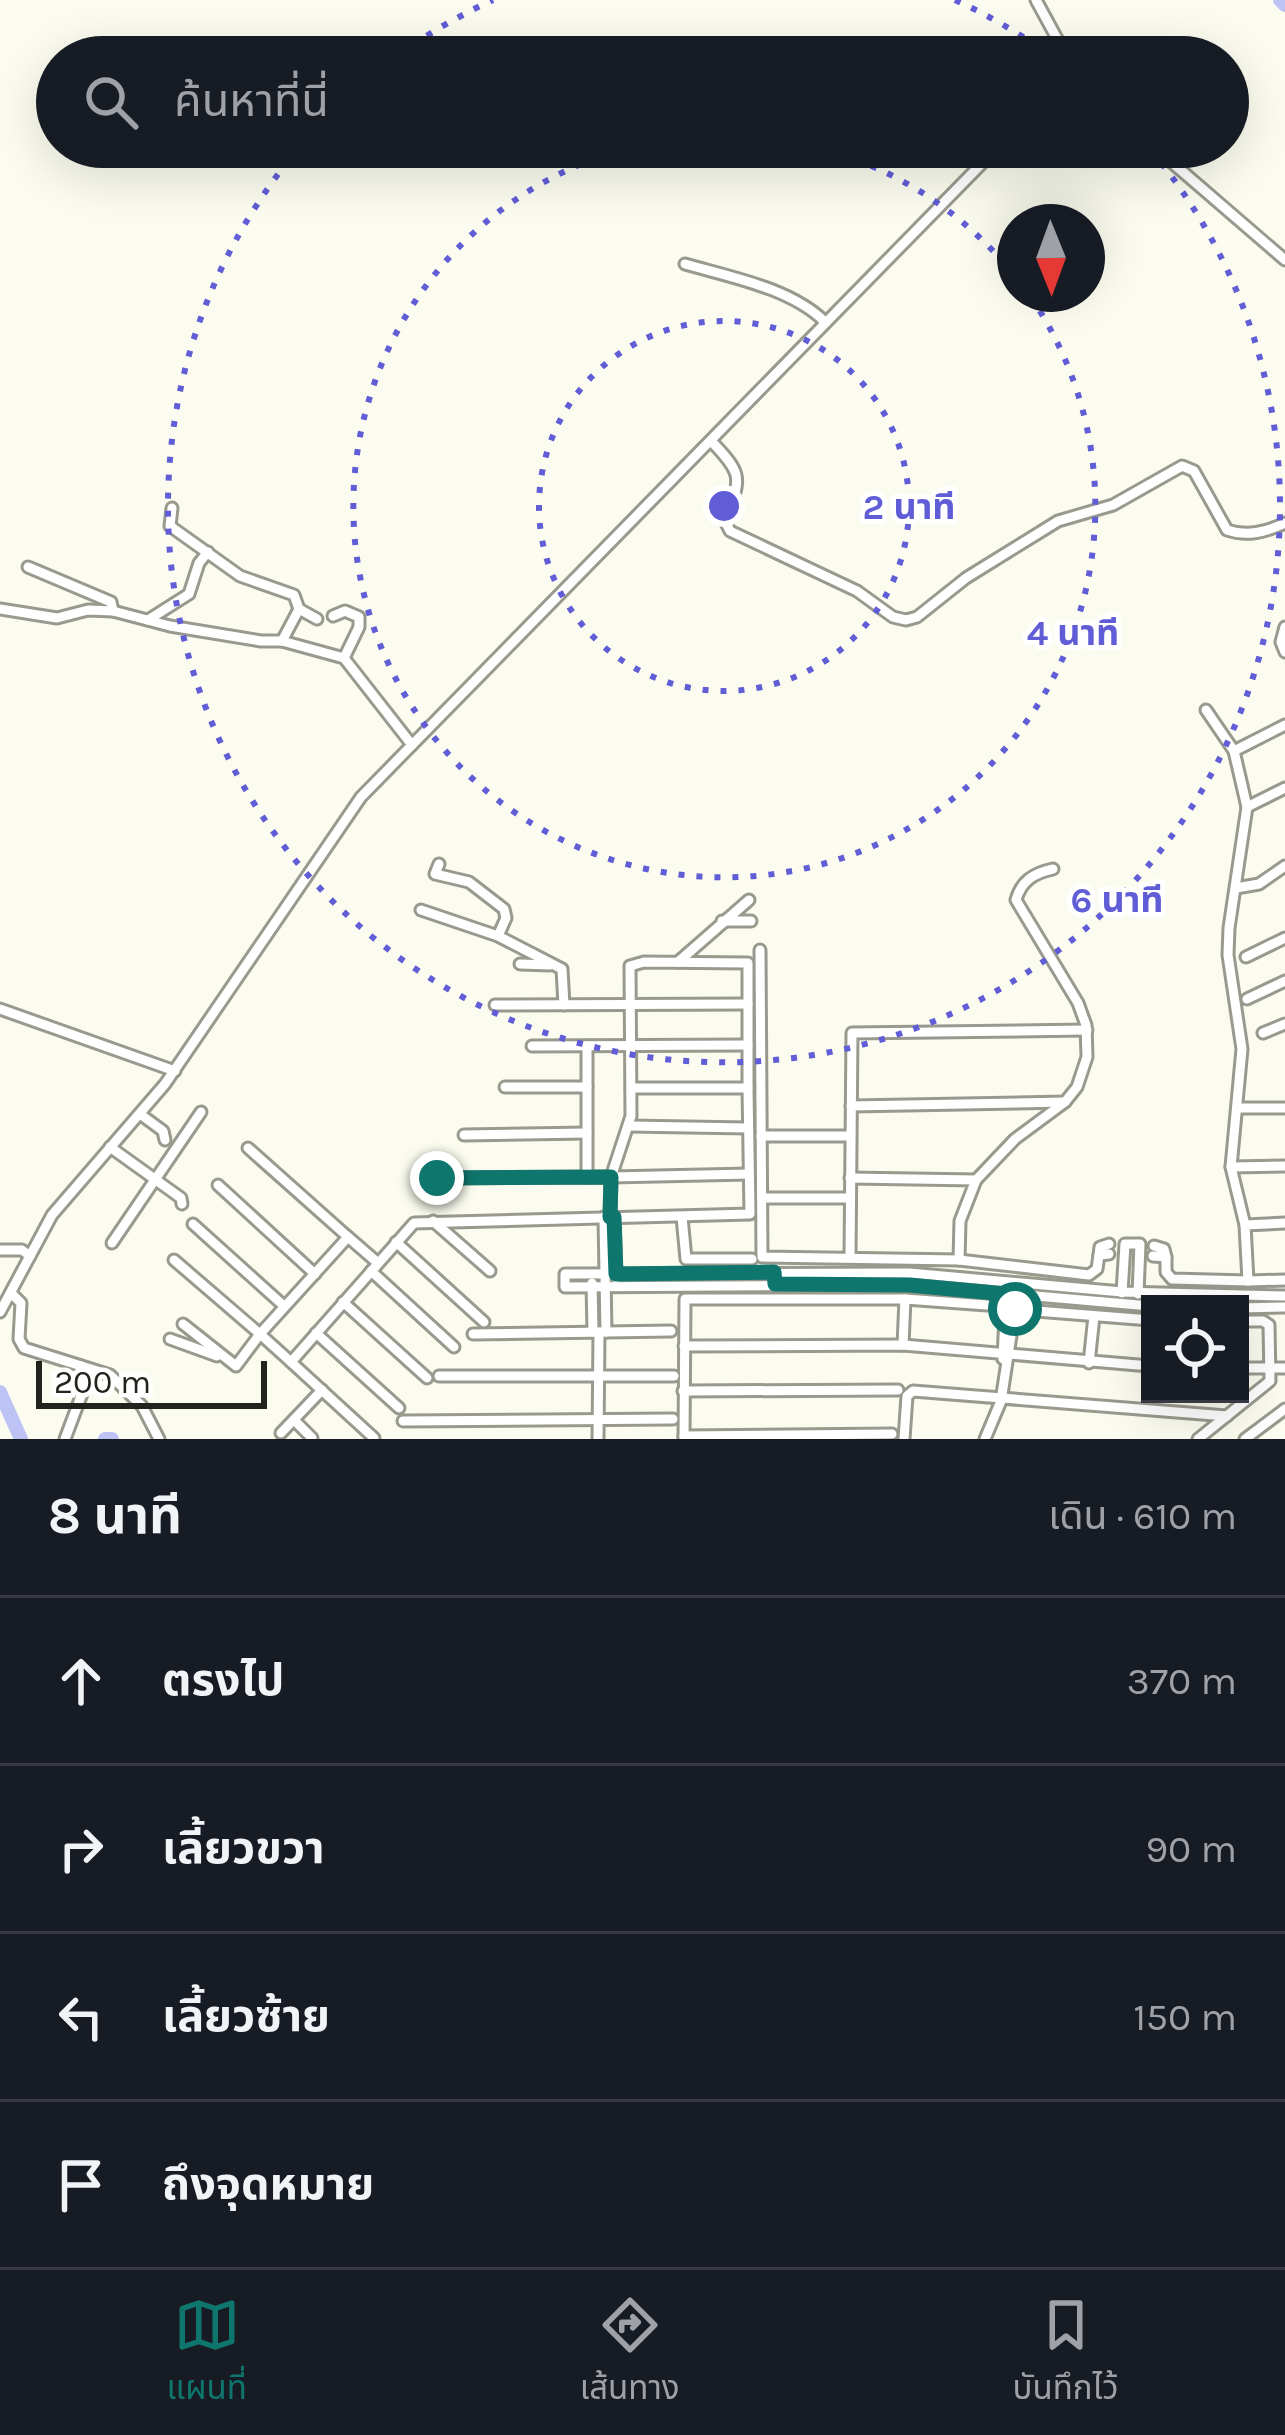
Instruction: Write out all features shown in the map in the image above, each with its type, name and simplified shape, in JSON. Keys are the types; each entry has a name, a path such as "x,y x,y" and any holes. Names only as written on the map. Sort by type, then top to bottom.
{"street":[{"path":"1036,0 1055,36"},
{"path":"0,1312 52,1215 175,1071 361,797 977,168"},
{"path":"1178,168 1285,260"},
{"path":"685,264 788,297 824,321"},
{"path":"712,442 740,478 726,523 730,532 857,591 893,617 905,620 917,617 966,578 1058,521 1113,505 1182,466 1194,471 1227,530 1240,535 1285,523"},
{"path":"172,508 170,526 240,576 294,595 298,609 282,641"},
{"path":"148,620 188,594 208,553"},
{"path":"28,567 111,602 113,610"},
{"path":"0,609 57,618 113,610 261,641 282,641 344,658 412,746"},
{"path":"298,609 317,619"},
{"path":"332,616 345,611 359,617 344,658"},
{"path":"1285,627 1281,642 1285,652"},
{"path":"1206,710 1234,752 1247,807 1228,955 1241,1049 1231,1167 1245,1225 1247,1280"},
{"path":"1234,752 1285,725"},
{"path":"1247,807 1285,788"},
{"path":"439,864 435,874 469,882 504,909 506,918 498,936"},
{"path":"1236,888 1259,884 1285,866"},
{"path":"959,1260 960,1221 976,1180 1015,1139 1065,1102 1083,1070 1087,1030 1078,1003 1016,900 1022,885 1053,869"},
{"path":"679,962 749,900"},
{"path":"421,910 498,936 562,969 564,1005"},
{"path":"722,921 752,921"},
{"path":"1246,957 1285,938"},
{"path":"760,950 762,1257 959,1260 1089,1275 1114,1250 1164,1249 1166,1272 1172,1279 1285,1280"},
{"path":"290,1362 414,1223 609,1217 748,1216 748,962 630,966 629,1126 611,1177 609,1217 611,1280 599,1332"},
{"path":"520,964 555,965"},
{"path":"1246,999 1285,981"},
{"path":"495,1005 748,1004"},
{"path":"0,1009 175,1071"},
{"path":"1263,1034 1285,1024"},
{"path":"850,1257 852,1033 1087,1030"},
{"path":"532,1046 748,1045"},
{"path":"587,1046 587,1177"},
{"path":"505,1087 587,1087"},
{"path":"631,1088 748,1088"},
{"path":"851,1106 1065,1102"},
{"path":"1238,1108 1285,1108"},
{"path":"112,1243 201,1112"},
{"path":"140,1114 163,1131 165,1140"},
{"path":"629,1126 748,1128"},
{"path":"464,1135 587,1133"},
{"path":"761,1136 850,1136"},
{"path":"110,1147 181,1198 182,1204"},
{"path":"248,1148 348,1237 454,1346"},
{"path":"1231,1167 1285,1166"},
{"path":"437,1178 749,1174"},
{"path":"850,1178 976,1180"},
{"path":"218,1185 314,1274"},
{"path":"762,1198 850,1198"},
{"path":"682,1216 686,1258 752,1259"},
{"path":"434,1221 490,1270"},
{"path":"1245,1225 1285,1223"},
{"path":"194,1224 284,1306"},
{"path":"183,1324 236,1366 348,1237"},
{"path":"396,1242 484,1322"},
{"path":"0,1250 22,1250 31,1256"},
{"path":"1114,1250 1122,1305"},
{"path":"1141,1298 1138,1292 1146,1250"},
{"path":"174,1260 374,1438"},
{"path":"611,1280 686,1272 1013,1281 1122,1292 1285,1296"},
{"path":"684,1285 686,1272"},
{"path":"598,1439 599,1332 592,1280 684,1285 774,1278"},
{"path":"909,1279 1141,1305"},
{"path":"985,1439 1001,1401 1013,1281"},
{"path":"11,1293 21,1303 19,1339 24,1348 110,1375 142,1406 159,1439"},
{"path":"903,1345 905,1298"},
{"path":"892,1433 684,1437 685,1299 905,1298 986,1304"},
{"path":"344,1302 433,1377 674,1376"},
{"path":"1249,1308 1285,1307"},
{"path":"1036,1311 1141,1319"},
{"path":"1089,1363 1094,1316"},
{"path":"1198,1439 1270,1381 1269,1325 1249,1321"},
{"path":"473,1334 671,1330"},
{"path":"316,1333 399,1408"},
{"path":"170,1339 227,1360"},
{"path":"684,1346 903,1345 1006,1358 1141,1366"},
{"path":"65,1439 83,1391 81,1366"},
{"path":"1249,1368 1285,1368"},
{"path":"281,1433 322,1390"},
{"path":"683,1391 898,1390"},
{"path":"904,1439 909,1392 1227,1416"},
{"path":"1245,1439 1285,1408"},
{"path":"403,1421 673,1419"},
{"path":"293,1420 312,1438"}],"waterway":[{"path":"1280,0 1285,5"},
{"path":"0,1392 21,1439"},
{"path":"105,1439 112,1439"}],"route":[{"path":"437,1178 611,1177 616,1274 774,1272 775,1284 981,1290 1016,1295 1015,1309"}]}
